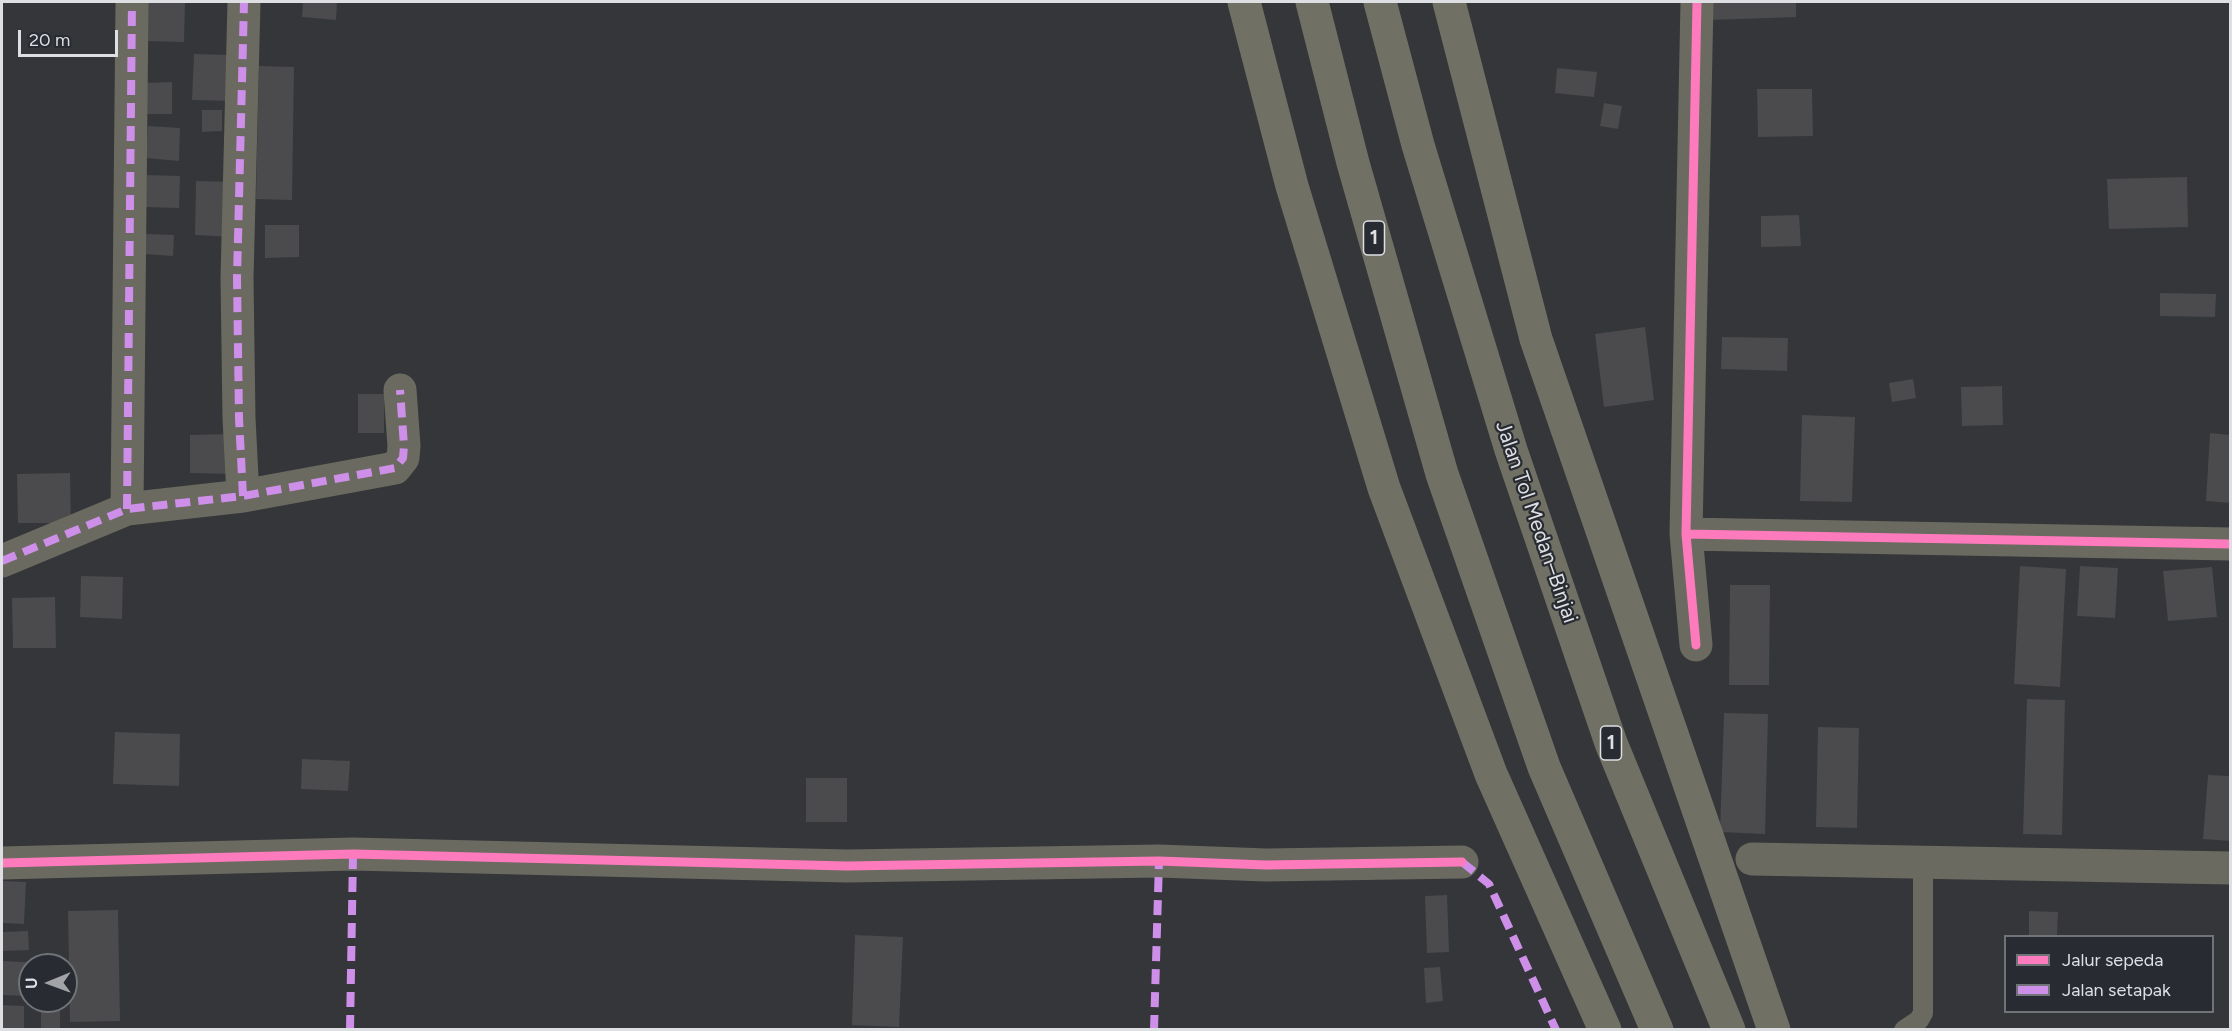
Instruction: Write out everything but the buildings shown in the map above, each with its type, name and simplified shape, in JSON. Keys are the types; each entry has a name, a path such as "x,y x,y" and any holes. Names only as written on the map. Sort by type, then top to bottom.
{"highway":[{"path":"1244,2 1292,186 1384,488 1491,774 1605,1029"},
{"name":"1","path":"1311,2 1353,163 1442,474 1544,767 1657,1029"},
{"name":"Jalan Tol Medan–Binjai","path":"1380,2 1418,145 1511,450 1611,743 1729,1029"},
{"path":"1449,2 1536,339 1774,1029"}],"street":[{"path":"127,509 132,2"},
{"path":"243,496 239,418 237,278 244,2"},
{"path":"1696,645 1686,534 1698,2"},
{"path":"2,561 127,509 243,496 395,468 403,458 404,447 400,390"},
{"path":"1686,534 2230,544"},
{"path":"2,863 353,854 847,866 1159,861 1266,865 1462,862"},
{"path":"1752,860 2230,868"}],"lane":[{"path":"1904,1029 1919,1020 1923,1013 1925,1000 1923,864"}],"marked path":[{"path":"127,509 132,2"},
{"path":"243,496 239,418 237,278 244,2"},
{"path":"2,561 127,509 243,496 395,468 403,458 404,446 400,390"},
{"path":"350,1030 353,854"},
{"path":"1154,1030 1159,861"},
{"path":"1462,862 1489,884 1556,1030"}],"cycle path":[{"path":"1696,645 1686,534 1697,2"},
{"path":"1686,534 2230,544"},
{"path":"2,863 353,854 847,866 1159,861 1266,865 1462,862"}]}
